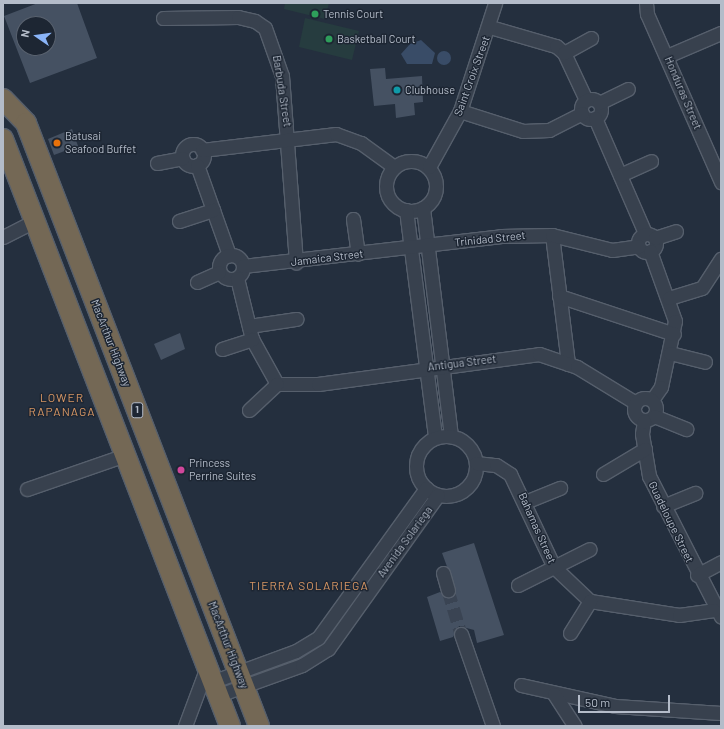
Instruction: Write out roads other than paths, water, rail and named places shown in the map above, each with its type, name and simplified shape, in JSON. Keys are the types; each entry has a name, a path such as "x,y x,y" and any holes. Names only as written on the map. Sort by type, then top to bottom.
{"highway":[{"name":"MacArthur Highway","path":"3,105 26,123 259,726"},
{"path":"3,139 230,726"}],"street":[{"name":"Saint Croix Street","path":"428,167 460,111 490,27 495,3"},
{"name":"Honduras Street","path":"645,3 667,56 716,158 721,182"},
{"name":"Barbuda Street","path":"163,18 238,17 255,21 265,28 279,60 289,138 296,262"},
{"path":"490,27 544,42 564,53 584,107 595,118 620,175 650,236"},
{"path":"667,56 721,33"},
{"path":"564,53 590,38"},
{"path":"460,111 523,131 549,130 584,107 599,103 628,89"},
{"path":"595,118 600,113 599,103"},
{"path":"183,158 189,145 202,150 289,138 347,135 394,167"},
{"path":"197,165 203,157 202,150"},
{"path":"157,164 183,158"},
{"path":"183,158 187,164 197,165"},
{"path":"423,208 406,210 392,202 386,188 394,167 408,160 428,167 436,189 423,208 451,436"},
{"path":"620,175 652,161"},
{"path":"197,165 229,255"},
{"path":"179,221 213,210"},
{"path":"406,210 435,437"},
{"path":"353,219 358,254"},
{"path":"3,237 35,221"},
{"path":"652,400 661,387 674,334 669,298 638,240 676,231"},
{"path":"552,235 568,364"},
{"name":"Trinidad Street","path":"410,248 500,236 552,235 612,250 644,249"},
{"name":"Jamaica Street","path":"240,272 296,262 410,248"},
{"path":"220,272 221,260 229,255"},
{"path":"229,255 240,259 240,272 250,332 277,384 249,410"},
{"path":"669,298 702,288 721,259"},
{"path":"220,272 229,279 240,272"},
{"path":"197,282 220,272"},
{"path":"559,296 674,334"},
{"path":"222,349 250,332 296,319"},
{"path":"670,353 705,362"},
{"name":"Antigua Street","path":"277,384 318,384 426,367 539,354 568,364 636,403"},
{"path":"649,418 656,408 652,400 645,398 636,403 635,414 686,430"},
{"name":"Guadeloupe Street","path":"649,418 644,449 649,476 697,575 718,613"},
{"path":"451,436 470,448 476,463 468,486 454,494 438,495 426,488 416,470 416,460 426,442 435,437 451,436"},
{"path":"603,474 644,449"},
{"path":"28,489 125,455"},
{"name":"Bahamas Street","path":"476,463 496,465 510,474 525,502 554,567 590,601"},
{"name":"Avenida Solariega","path":"241,679 311,644 330,624 426,488"},
{"path":"525,502 560,488"},
{"path":"663,506 696,493"},
{"name":"Avenida Solariega","path":"213,680 241,679 316,657 341,632 438,495"},
{"path":"518,585 590,549"},
{"path":"375,559 386,568"},
{"path":"697,575 721,562"},
{"path":"443,573 448,590"},
{"path":"570,633 590,601 679,615 718,613"},
{"path":"330,624 341,632"},
{"path":"461,634 494,726"},
{"path":"185,726 213,680"},
{"path":"521,685 554,694 615,706 721,713"},
{"path":"554,694 574,726"}],"water":[{"path":"421,40 435,53 432,64 407,64 401,54 410,44"},
{"path":"444,51 449,53 451,58 449,63 444,65 439,63 437,58 439,53"}],"tunnel":[{"path":"448,590 461,634"}],"place":[{"name":"Tennis Court","path":"315,14"},
{"name":"Basketball Court","path":"329,39"},
{"name":"Clubhouse","path":"397,90"},
{"name":"Batusai Seafood Buffet","path":"57,143"},
{"name":"Princess Perrine Suites","path":"181,470"}],"district":[{"name":"LOWER RAPANAGA","path":"62,405"},
{"name":"TIERRA SOLARIEGA","path":"309,586"}]}
